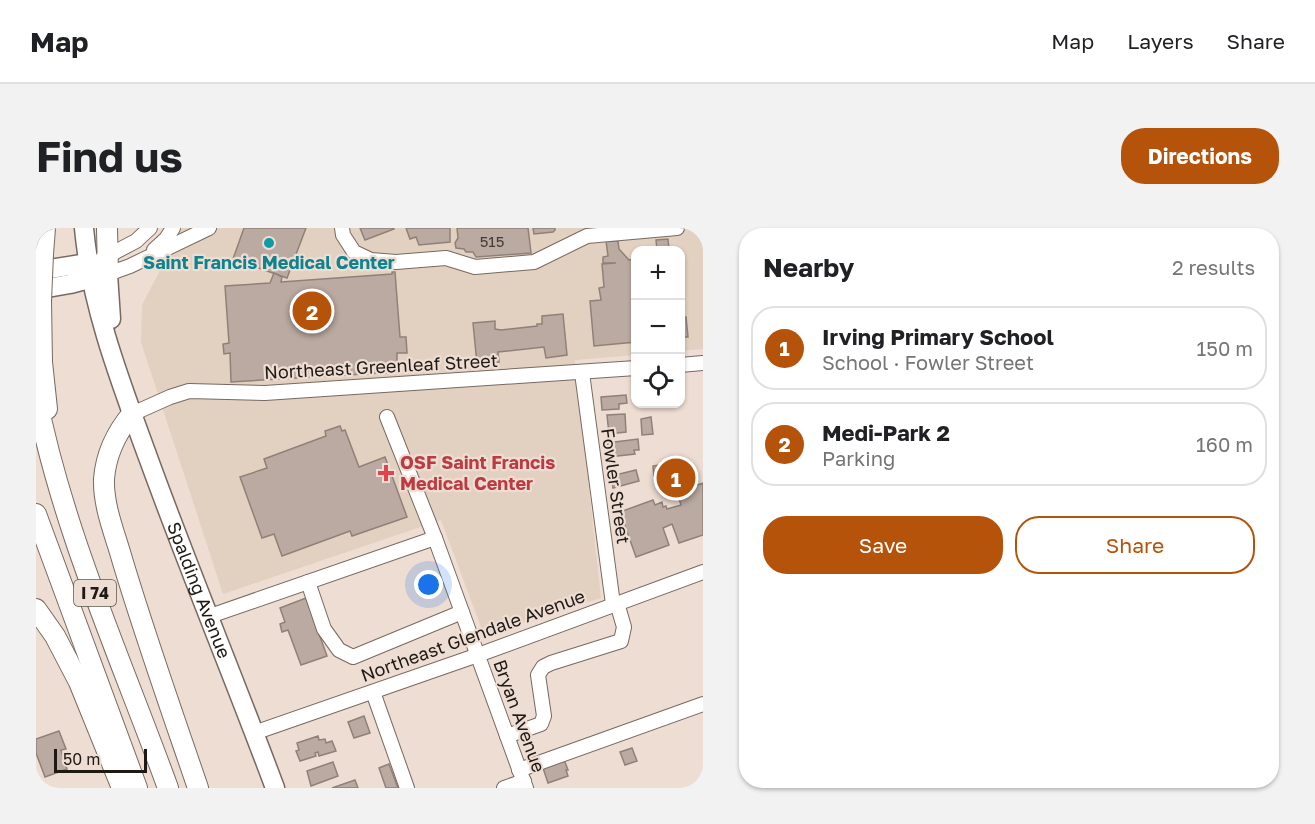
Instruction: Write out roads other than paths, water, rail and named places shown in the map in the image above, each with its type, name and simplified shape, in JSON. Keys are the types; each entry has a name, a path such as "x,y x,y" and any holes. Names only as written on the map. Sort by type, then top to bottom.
{"highway":[{"path":"45,228 39,263 42,362 46,405 65,509"},
{"path":"99,268 107,228"},
{"name":"I 74","path":"36,395 65,509 168,788"},
{"path":"132,414 120,428 112,443 104,480 106,502 130,587 198,788"},
{"name":"I 74","path":"36,514 137,788"},
{"path":"36,528 86,650"},
{"path":"36,609 54,636 79,682 122,788"}],"main road":[{"name":"Spalding Avenue","path":"84,228 99,268 124,392 275,788"},
{"path":"39,263 99,268"},
{"path":"39,296 99,268"}],"street":[{"path":"99,268 150,228"},
{"path":"130,266 158,247 173,228"},
{"path":"99,268 130,266 209,228"},
{"path":"342,228 343,235 354,252 371,260 396,262 446,258 475,267 534,262 587,236 677,228"},
{"path":"685,365 703,363"},
{"name":"Northeast Greenleaf Street","path":"132,414 189,391 265,393 631,368"},
{"name":"Fowler Street","path":"507,736 541,724 544,716 538,675 543,668 551,663 621,641 624,627 615,603 582,373"},
{"name":"Bryan Avenue","path":"387,417 435,538 523,780"},
{"path":"210,616 435,538"},
{"name":"Northeast Glendale Avenue","path":"254,733 478,655 615,603 702,575"},
{"path":"308,582 324,629 339,650 353,657 462,612"},
{"path":"373,692 407,788"},
{"path":"504,788 703,704"}],"place":[{"name":"Saint Francis Medical Center","path":"269,243"},
{"name":"Medi-Park 2","path":"312,311"},
{"name":"OSF Saint Francis Medical Center","path":"386,473"},
{"name":"Irving Primary School","path":"676,478"}]}
